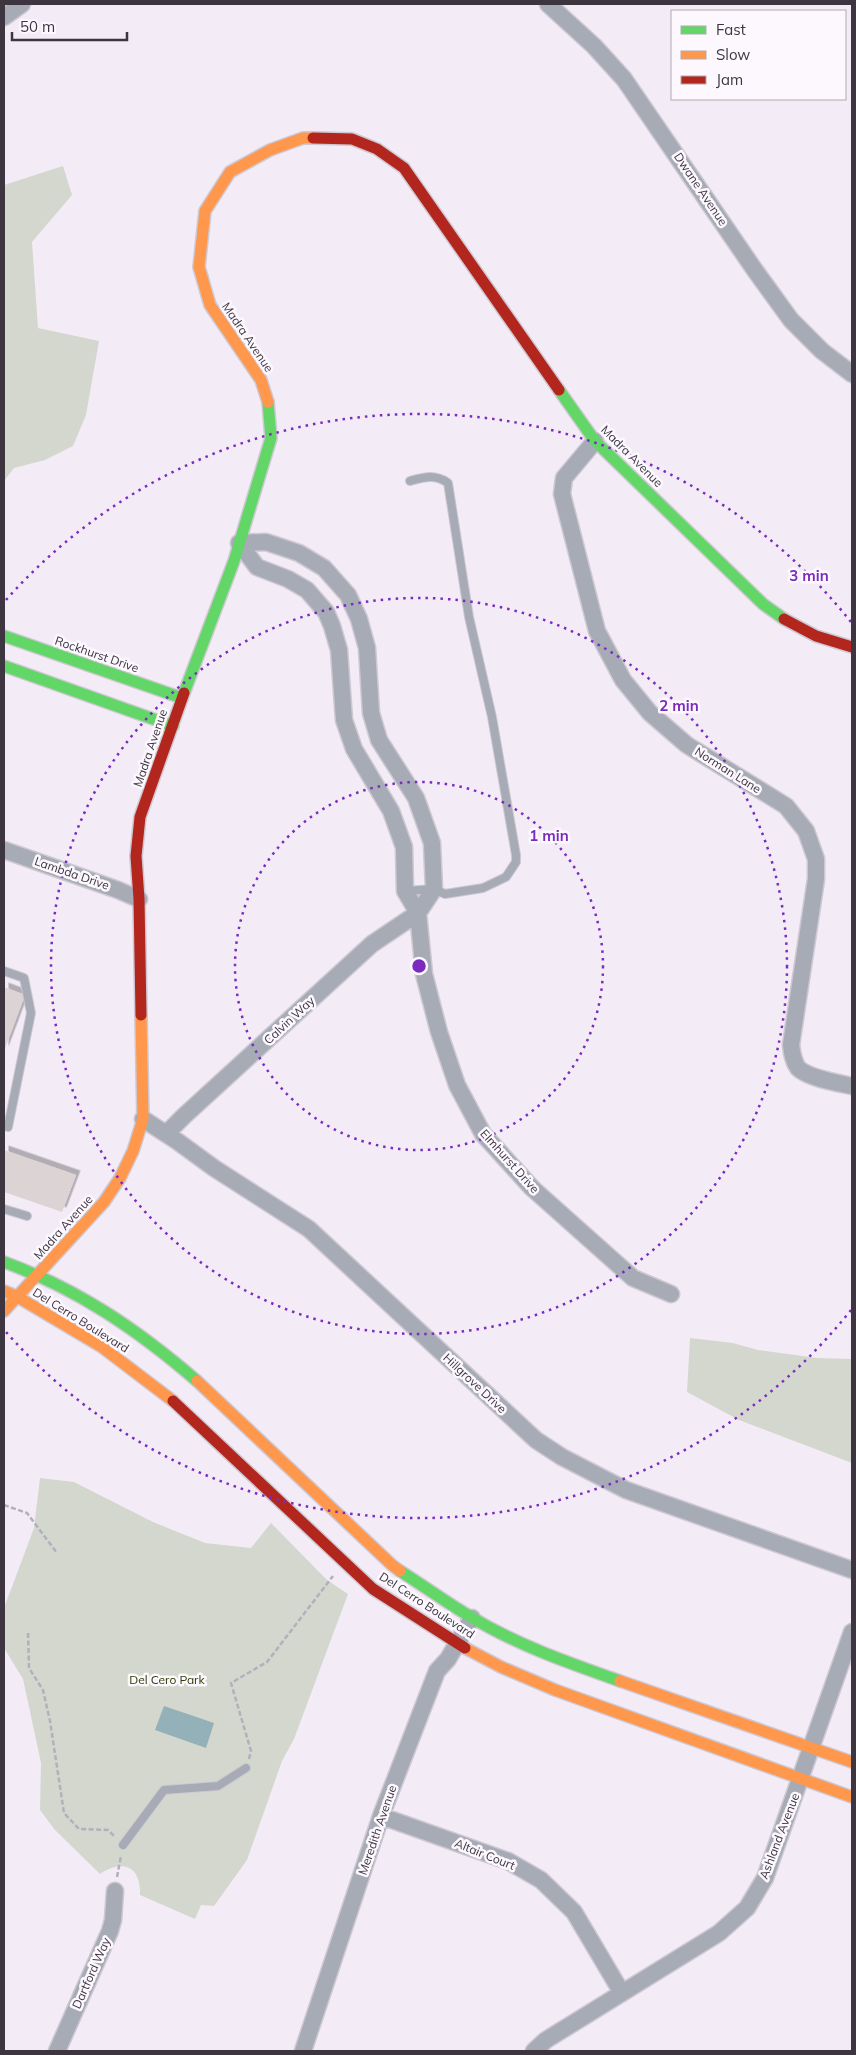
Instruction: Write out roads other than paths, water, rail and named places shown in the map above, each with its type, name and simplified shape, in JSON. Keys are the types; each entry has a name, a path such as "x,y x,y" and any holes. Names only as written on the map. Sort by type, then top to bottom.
{"street":[{"path":"4,17 22,4"},
{"name":"Dwane Avenue","path":"548,4 594,46 624,79 791,320 822,351 852,374"},
{"name":"Madra Avenue","path":"4,1312 16,1296 92,1219 122,1176 138,1141 143,1119 139,899 136,856 140,817 239,543 271,438 268,399 261,380 210,305 199,267 205,211 230,172 270,150 302,138 352,139 377,149 404,168 595,441 763,604 809,634 852,648"},
{"name":"Norman Lane","path":"595,441 564,478 562,494 597,631 623,680 650,713 687,745 786,806 806,831 816,858 816,879 791,1045 793,1058 799,1069 816,1077 852,1086"},
{"path":"239,543 266,542 299,553 324,568 348,596 359,620 367,648 371,713 380,740 416,798 432,843 434,889 418,913"},
{"name":"Elmhurst Drive","path":"239,543 257,567 288,579 307,590 326,612 339,650 344,720 354,749 391,811 404,847 405,891 418,913 424,974 439,1032 457,1085 483,1134 532,1188 633,1278 671,1294"},
{"name":"Rockhurst Drive","path":"4,636 182,698"},
{"path":"4,666 172,726"},
{"name":"Lambda Drive","path":"4,850 139,899"},
{"name":"Calvin Way","path":"166,1134 372,944 418,913"},
{"name":"Hillgrove Drive","path":"143,1119 214,1168 309,1228 536,1440 562,1457 626,1490 852,1570"},
{"name":"Del Cerro Boulevard","path":"4,1262 37,1274 81,1296 156,1346 215,1396 392,1565 472,1618 515,1640 566,1662 852,1762"},
{"name":"Del Cerro Boulevard","path":"4,1291 16,1296 102,1347 168,1396 373,1589 457,1643 501,1667 555,1690 852,1797"},
{"name":"Meredith Avenue","path":"303,2051 381,1816 437,1671 448,1659 472,1618"},
{"name":"Ashland Avenue","path":"534,2051 546,2040 718,1933 746,1908 765,1878 852,1632"},
{"name":"Altair Court","path":"381,1816 508,1861 541,1880 574,1912 622,1992"},
{"name":"Dartford Way","path":"57,2051 114,1920 115,1891"}],"lane":[{"path":"405,891 434,889 445,894 483,888 506,877 516,862 492,717 469,617 448,483 439,477 425,477 410,481"},
{"path":"4,971 24,978 31,1014 8,1127"},
{"path":"4,1209 28,1216"},
{"path":"123,1845 164,1790 218,1786 246,1768"}],"water":[{"path":"164,1706 214,1723 206,1748 155,1730"}],"park label":[{"name":"Del Cero Park","path":"167,1679"}]}
